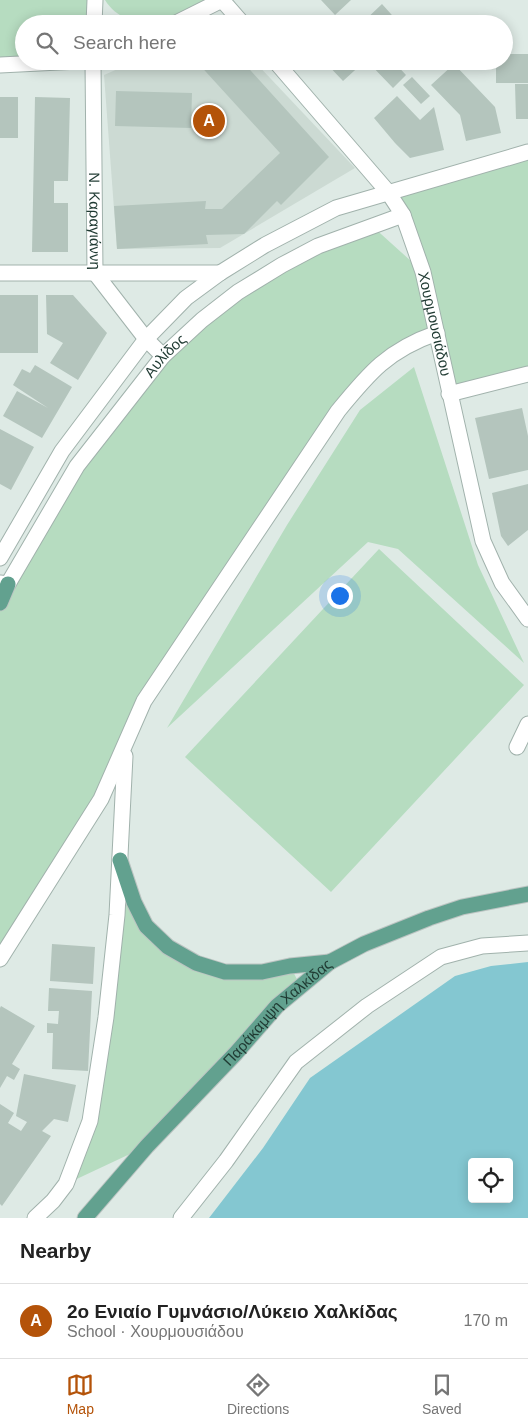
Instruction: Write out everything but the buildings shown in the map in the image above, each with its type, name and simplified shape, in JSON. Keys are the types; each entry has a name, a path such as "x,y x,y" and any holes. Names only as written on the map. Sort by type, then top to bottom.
{"main road":[{"path":"0,603 4,583"},
{"path":"120,860 134,902 146,926 168,947 196,963 225,972 262,972 290,966 330,962"},
{"name":"Παράκαμψη Χαλκίδας","path":"85,1218 147,1146 236,1053 277,1006 330,962 364,944 429,918 462,907 528,894"}],"street":[{"path":"94,15 95,0"},
{"path":"192,15 222,0 235,15"},
{"path":"0,65 15,64"},
{"name":"Ν. Καραγιάννη","path":"93,70 96,273 146,339 163,356"},
{"name":"Χουρμουσιάδου","path":"283,70 388,192 403,215 423,272 483,542 502,582 528,619"},
{"name":"Αυλίδος","path":"0,558 62,452 146,339 186,298 220,273 265,245 336,208 528,152"},
{"name":"Αυλίδος","path":"4,583 77,466 163,356 202,320 238,292 318,246 403,215"},
{"path":"0,273 220,273"},
{"path":"0,959 101,799 144,701 338,411 383,361 418,340 437,333"},
{"path":"449,394 528,374"},
{"path":"517,747 528,724"},
{"path":"35,1218 53,1201 66,1184 90,1121 106,1017 117,915 125,747"},
{"path":"181,1218 226,1161 296,1062 367,1006 441,957 482,946 528,944"}],"shaded area":[{"path":"115,70 262,70 355,168 220,248 117,249 104,75"}],"green space":[{"path":"0,0 97,0 96,15 15,15 15,62 0,64"},
{"path":"105,0 222,0 195,15 120,15"},
{"path":"528,152 528,374 449,394 437,334 364,380 144,701 125,747 0,959 0,583 77,466 163,356 238,292 371,225 422,271 388,192"},
{"path":"414,367 478,565 524,663 398,549 368,542 167,728 287,525 360,410"},
{"path":"379,549 524,685 331,892 185,757"},
{"path":"120,860 146,926 225,972 290,966 300,985 147,1146 66,1184 90,1121"}],"water":[{"path":"528,962 528,1218 209,1218 263,1148 310,1078 455,976 491,966"}],"place":[{"name":"2ο Ενιαίο Γυμνάσιο/Λύκειο Χαλκίδας","path":"209,121"}]}
